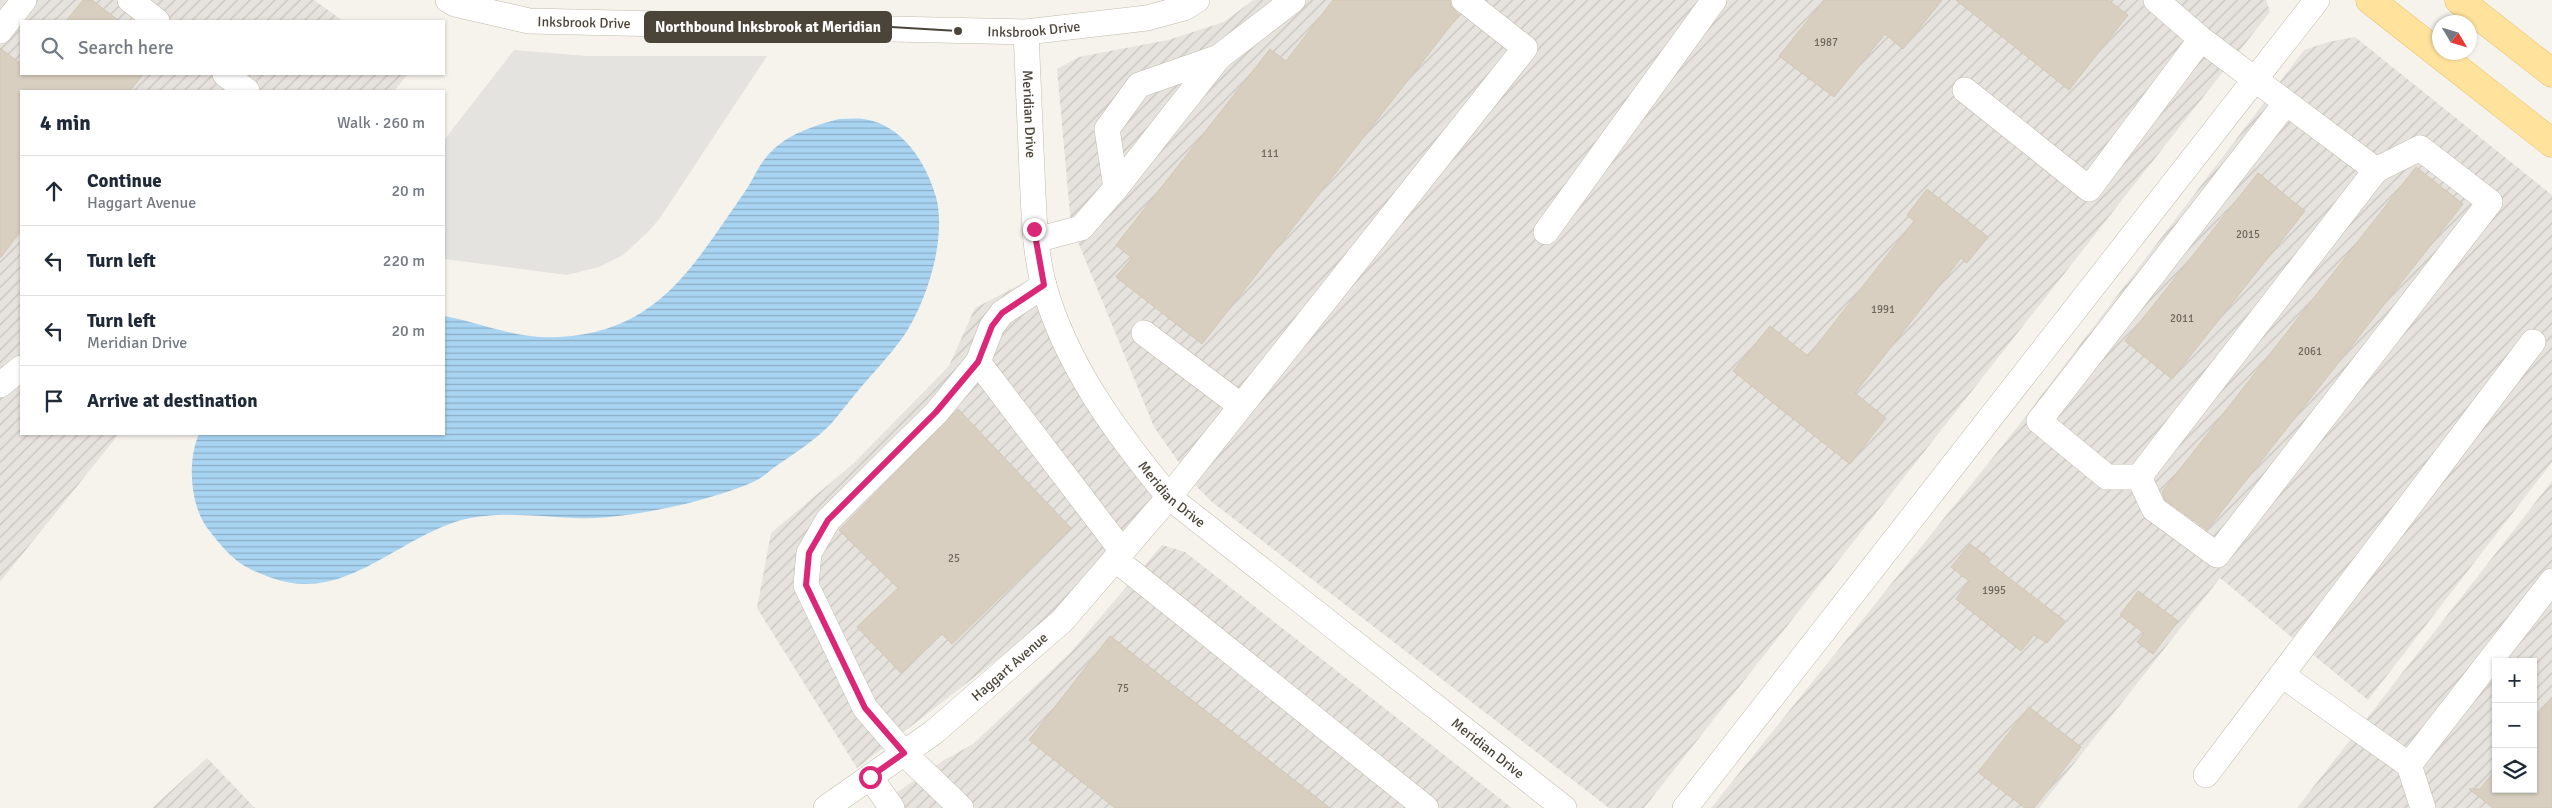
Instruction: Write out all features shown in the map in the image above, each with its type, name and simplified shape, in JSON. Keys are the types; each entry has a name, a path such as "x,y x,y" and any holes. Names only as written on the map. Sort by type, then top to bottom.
{"main road":[{"path":"2370,0 2552,143"},
{"path":"2459,0 2552,73"}],"street":[{"path":"0,31 24,0"},
{"path":"130,0 156,20"},
{"name":"Inksbrook Drive","path":"448,0 456,4 529,21 1026,32 1147,18 1184,8 1197,0"},
{"path":"1036,240 1082,228 1116,188 1219,57 1293,0"},
{"name":"Haggart Avenue","path":"826,808 934,732 1062,621 1168,497 1525,48 1464,0"},
{"path":"1546,232 1714,0"},
{"path":"2156,0 2202,39 2376,170"},
{"path":"1685,808 2317,0"},
{"name":"Meridian Drive","path":"1026,32 1036,240 1044,285 1063,339 1091,391 1137,459 1168,497 1564,808"},
{"path":"1965,90 2089,189 2202,39"},
{"path":"1116,188 1107,129 1139,85 1219,57"},
{"path":"225,75 246,90"},
{"path":"2139,477 2107,477 2039,421 2286,103"},
{"path":"2420,148 2490,202 2218,555 2154,508 2139,477 2376,170 2420,148"},
{"path":"953,806 865,708 806,585 809,553 828,520 936,412 978,362 992,326 1002,313 1044,285"},
{"path":"1144,333 1241,406"},
{"path":"2206,775 2533,342"},
{"path":"978,362 1119,555 1426,808"},
{"path":"0,385 20,369"},
{"path":"2409,765 2552,581"},
{"path":"2282,675 2409,765 2422,808"},
{"path":"870,777 892,808"}],"shaded area":[{"path":"0,0 314,0 342,20 20,20 20,75 407,75 395,90 20,90 20,435 118,435 0,582"},
{"path":"1253,0 2266,0 2270,12 1644,808 1609,808 1212,502 1194,484 1154,427 1071,225 1057,69 1079,57 1168,40 1224,22"},
{"path":"2355,37 2552,195 2552,462 2368,700 2220,578 2039,808 1711,808 2015,430 2304,50 2328,42"},
{"path":"514,50 587,56 767,56 660,218 623,255 599,267 567,275 445,259 445,139"},
{"path":"1029,280 1056,353 1085,406 1158,496 1056,614 857,768 757,608 771,533 854,463 949,366 975,308"},
{"path":"2552,481 2552,808 2297,808"},
{"path":"1162,545 1185,552 1512,808 874,808 944,760 973,744 1070,653"},
{"path":"207,758 255,808 152,808"}],"water":[{"path":"839,119 863,119 877,122 901,137 919,158 932,184 939,213 937,250 933,269 920,306 912,323 893,350 831,424 813,440 755,481 725,493 700,500 635,514 589,518 514,515 476,517 450,524 351,574 326,582 300,584 260,574 243,565 229,554 208,529 197,508 192,483 193,457 199,435 445,435 445,316 515,334 544,337 559,337 593,332 622,323 648,308 669,291 689,269 708,246 762,163 776,147 792,136"}],"building":[{"path":"83,0 92,0 118,20 67,20"},
{"path":"1333,0 1450,0 1451,6 1459,15 1202,344 1116,277 1132,258 1116,245 1270,49 1286,61"},
{"path":"1824,0 1942,0 1903,49 1885,34 1834,97 1779,56"},
{"path":"1956,0 2108,0 2128,15 2069,90"},
{"path":"0,48 20,63 20,75 142,75 131,90 20,90 20,232 0,258"},
{"path":"2416,167 2463,204 2207,530 2165,500 2162,492"},
{"path":"2258,173 2305,211 2172,379 2125,341"},
{"path":"1927,189 1988,237 1967,263 1961,258 1855,393 1886,418 1850,464 1733,371 1770,326 1808,356 1914,221 1907,215"},
{"path":"958,409 1071,528 952,644 942,634 901,673 857,627 898,588 839,530"},
{"path":"1970,544 1989,558 1987,561 2065,621 2047,643 2034,635 2021,651 1956,599 1969,581 1951,567"},
{"path":"2138,591 2178,621 2153,654 2137,642 2144,633 2120,615"},
{"path":"1110,636 1330,808 1115,808 1029,740"},
{"path":"2552,697 2552,808 2493,808 2469,789 2480,789 2492,774 2492,793 2537,793 2537,716"},
{"path":"2029,707 2081,747 2034,808 2025,808 1978,772"}],"place":[{"name":"Northbound Inksbrook at Meridian","path":"958,31"}],"route":[{"path":"870,777 904,753 865,708 806,585 809,553 828,520 936,412 978,362 992,326 1002,313 1044,285 1034,229"}]}
